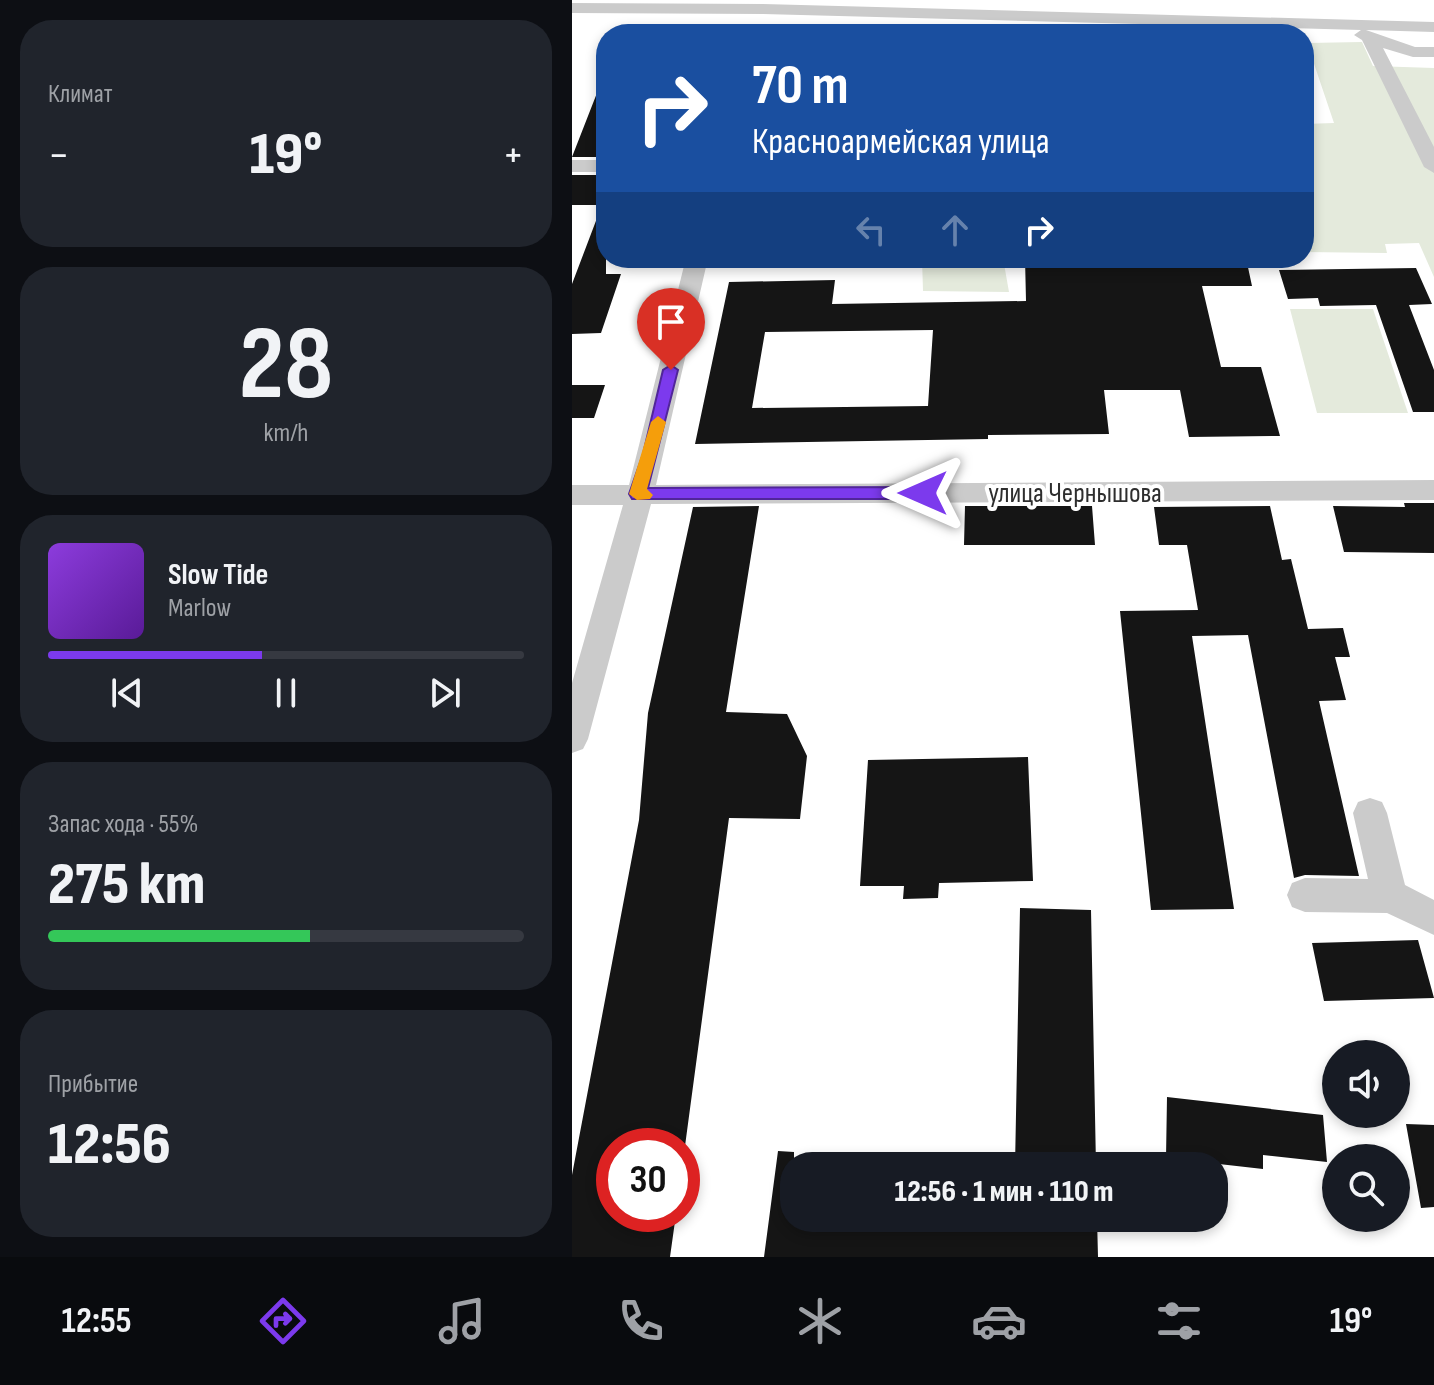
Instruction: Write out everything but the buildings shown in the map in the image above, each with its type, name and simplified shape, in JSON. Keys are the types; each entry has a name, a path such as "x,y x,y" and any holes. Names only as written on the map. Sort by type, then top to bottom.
{"street":[{"path":"759,24 765,4"},
{"path":"572,8 765,4 1307,24"},
{"path":"1314,24 1434,27"},
{"path":"1368,25 1413,52 1434,52"},
{"path":"1368,25 1434,167"},
{"path":"572,166 596,166"},
{"path":"572,739 637,494 651,454 695,268"},
{"name":"улица Чернышова","path":"572,495 1434,490"},
{"path":"1370,813 1390,896"},
{"path":"1305,895 1390,896 1434,918"}],"shaded area":[{"path":"1362,42 1373,66 1434,68 1434,277 1419,243 1385,244 1387,253 1314,252 1314,124 1334,123 1314,64 1314,43"},
{"path":"922,268 1005,268 1009,292 923,291"},
{"path":"1290,309 1373,309 1408,413 1317,413"}],"slow traffic":[{"path":"644,495 637,494 658,422"}],"route":[{"path":"671,370 651,454 637,494 923,493"}]}
